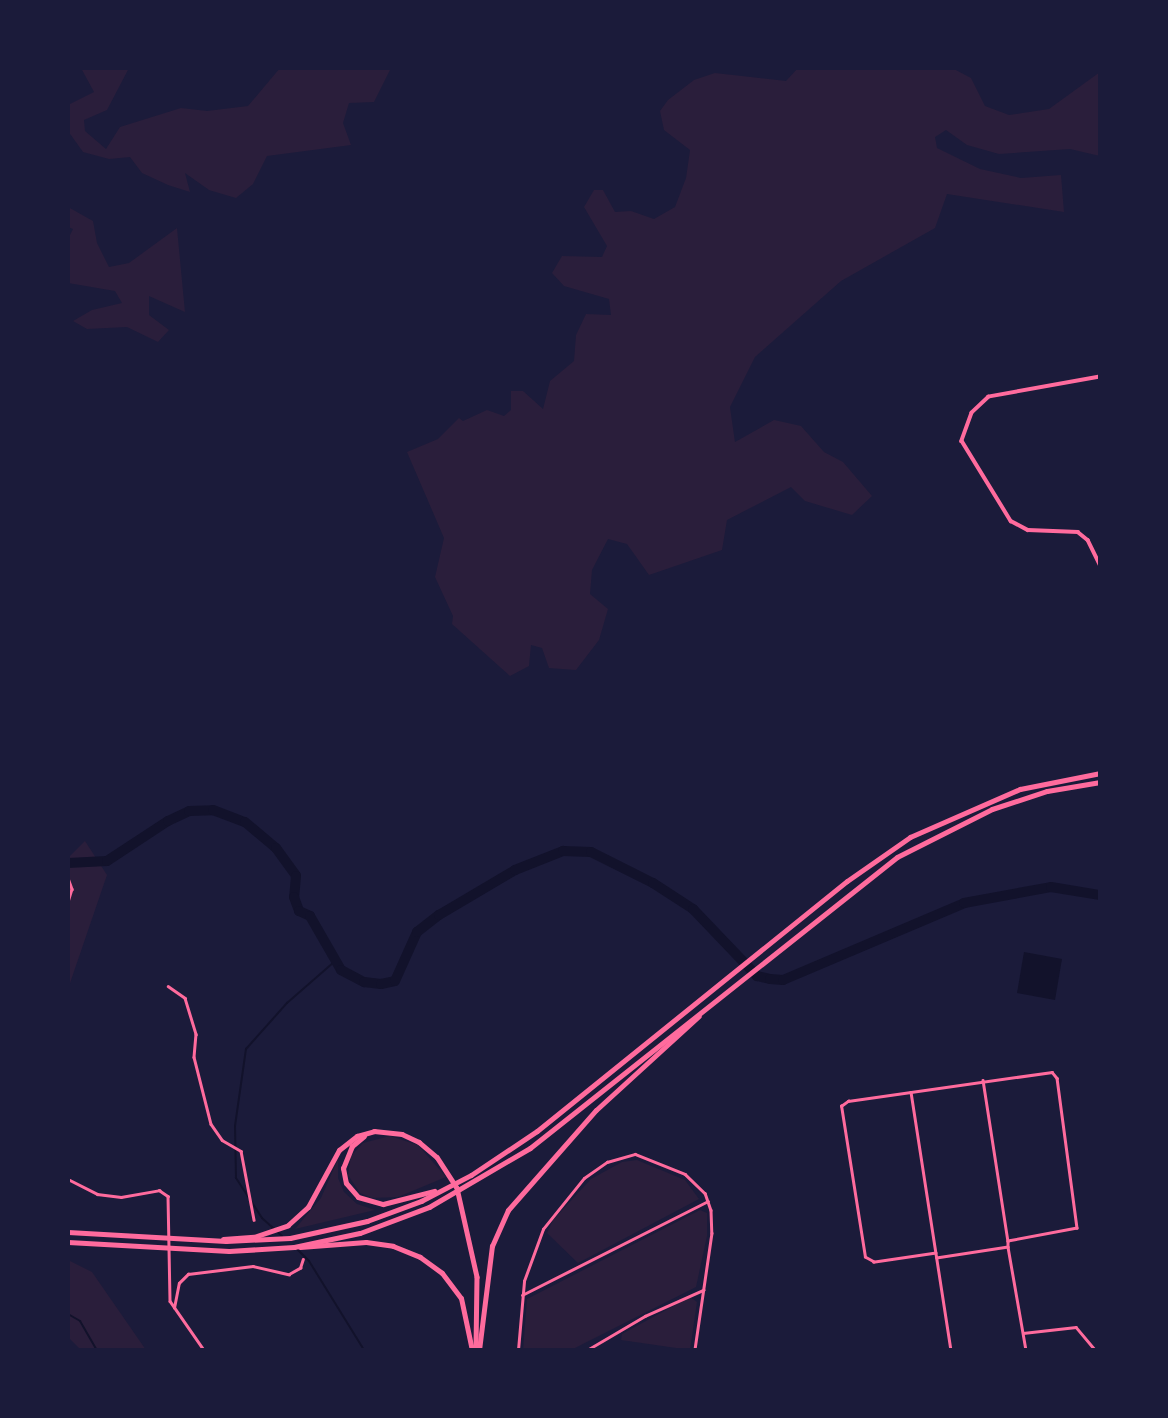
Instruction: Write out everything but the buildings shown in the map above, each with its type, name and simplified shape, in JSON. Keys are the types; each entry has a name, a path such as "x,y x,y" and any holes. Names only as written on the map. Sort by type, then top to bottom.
{"highway":[{"path":"68,1232 216,1241 323,1233 367,1221 441,1191 537,1131 847,881 937,822 1020,789 1100,773"},
{"path":"294,1247 382,1226 457,1193 530,1147 661,1046 858,884 944,829 1020,799 1100,782"},
{"path":"476,1350 492,1246 508,1210 596,1110 661,1046"},
{"path":"374,1131 352,1146 344,1160 346,1183 358,1197 383,1204 441,1191"},
{"path":"216,1241 254,1237 288,1225 308,1207 340,1150 358,1136 374,1131"},
{"path":"68,1242 229,1251 366,1242 393,1246 420,1256 442,1273 461,1298 476,1350"}],"main road":[{"path":"374,1131 409,1137 442,1165 465,1209 477,1278 476,1350"}],"street":[{"path":"1100,377 989,397 973,412 962,440 1011,521 1028,530 1078,532 1088,540 1100,565"},
{"path":"68,878 72,889 68,902"},
{"path":"168,985 185,998 196,1034 194,1057 211,1124 222,1140 241,1151 254,1220"},
{"path":"1008,1241 1075,1230 1079,1225 1055,1074 1040,1071 848,1101 841,1106 863,1254 874,1262 1008,1247"},
{"path":"983,1080 1026,1350"},
{"path":"911,1092 951,1350"},
{"path":"518,1350 522,1296 535,1243 554,1211 581,1181 607,1162 635,1154 667,1163 693,1180 708,1200 712,1233 695,1350"},
{"path":"68,1179 97,1194 121,1197 159,1190 168,1196 171,1209 167,1274 174,1308 204,1350"},
{"path":"522,1296 708,1200"},
{"path":"174,1308 178,1283 188,1274 253,1266 289,1274 300,1268 303,1259"},
{"path":"587,1350 645,1316 703,1290"},
{"path":"1023,1333 1076,1327 1095,1350"},
{"path":"599,1350 646,1350"}],"shaded area":[{"path":"81,68 129,68 107,110 84,120 85,131 106,149 120,127 181,108 207,111 248,106 280,68 391,68 374,102 349,103 343,123 351,145 267,156 253,184 236,198 209,190 185,173 190,192 142,173 130,157 109,159 83,152 68,131 68,105 94,92"},
{"path":"798,68 952,68 971,78 985,106 1009,115 1049,109 1100,72 1100,156 1070,149 999,154 967,145 946,130 935,137 937,148 980,169 1021,178 1061,175 1064,212 947,194 935,228 841,281 755,357 730,407 735,442 774,420 801,426 824,452 843,462 872,496 852,515 805,501 791,487 727,520 722,550 649,575 627,544 608,539 592,570 590,594 608,609 599,640 576,670 549,668 542,648 531,645 529,666 510,676 452,624 453,616 435,577 444,538 407,452 438,439 459,418 463,421 487,410 504,416 511,410 511,391 523,391 543,409 550,381 574,361 576,335 586,314 611,315 609,299 564,286 552,273 562,256 602,257 607,246 584,207 594,190 603,190 615,212 631,211 654,219 675,207 686,178 690,150 664,130 660,111 668,100 694,80 715,73 786,81"},
{"path":"68,207 93,221 97,243 109,267 129,263 177,228 185,312 149,296 149,315 169,330 158,342 127,327 87,329 73,321 92,310 122,303 115,291 68,283 68,239 73,229 68,227"},
{"path":"85,841 107,875 68,989 68,858"},
{"path":"1024,952 1062,959 1055,1000 1017,993"},
{"path":"390,1136 418,1145 446,1177 398,1197 372,1198 360,1193 348,1175 351,1156 363,1143"},
{"path":"338,1159 338,1178 344,1192 357,1204 375,1210 295,1229 321,1198"},
{"path":"637,1160 685,1180 699,1199 578,1263 547,1233 553,1220 591,1179 622,1162"},
{"path":"700,1210 707,1213 707,1236 696,1287 571,1350 523,1350 527,1299"},
{"path":"68,1260 92,1272 146,1350 81,1350 68,1337"},
{"path":"690,1297 697,1302 690,1350 621,1340 622,1334"}],"waterway":[{"path":"68,863 107,861 168,821 189,811 213,810 245,822 276,848 296,876 294,897 299,911 310,916 341,970 364,982 381,984 395,981 417,932 439,915 515,870 563,851 591,852 653,883 693,909 757,976 770,979 783,980 964,903 1051,887 1100,895"},
{"path":"282,1236 262,1218 236,1178 235,1126 246,1049 287,1003 334,962"},
{"path":"297,1249 309,1261 364,1350"},
{"path":"68,1314 80,1321 97,1350"}]}
